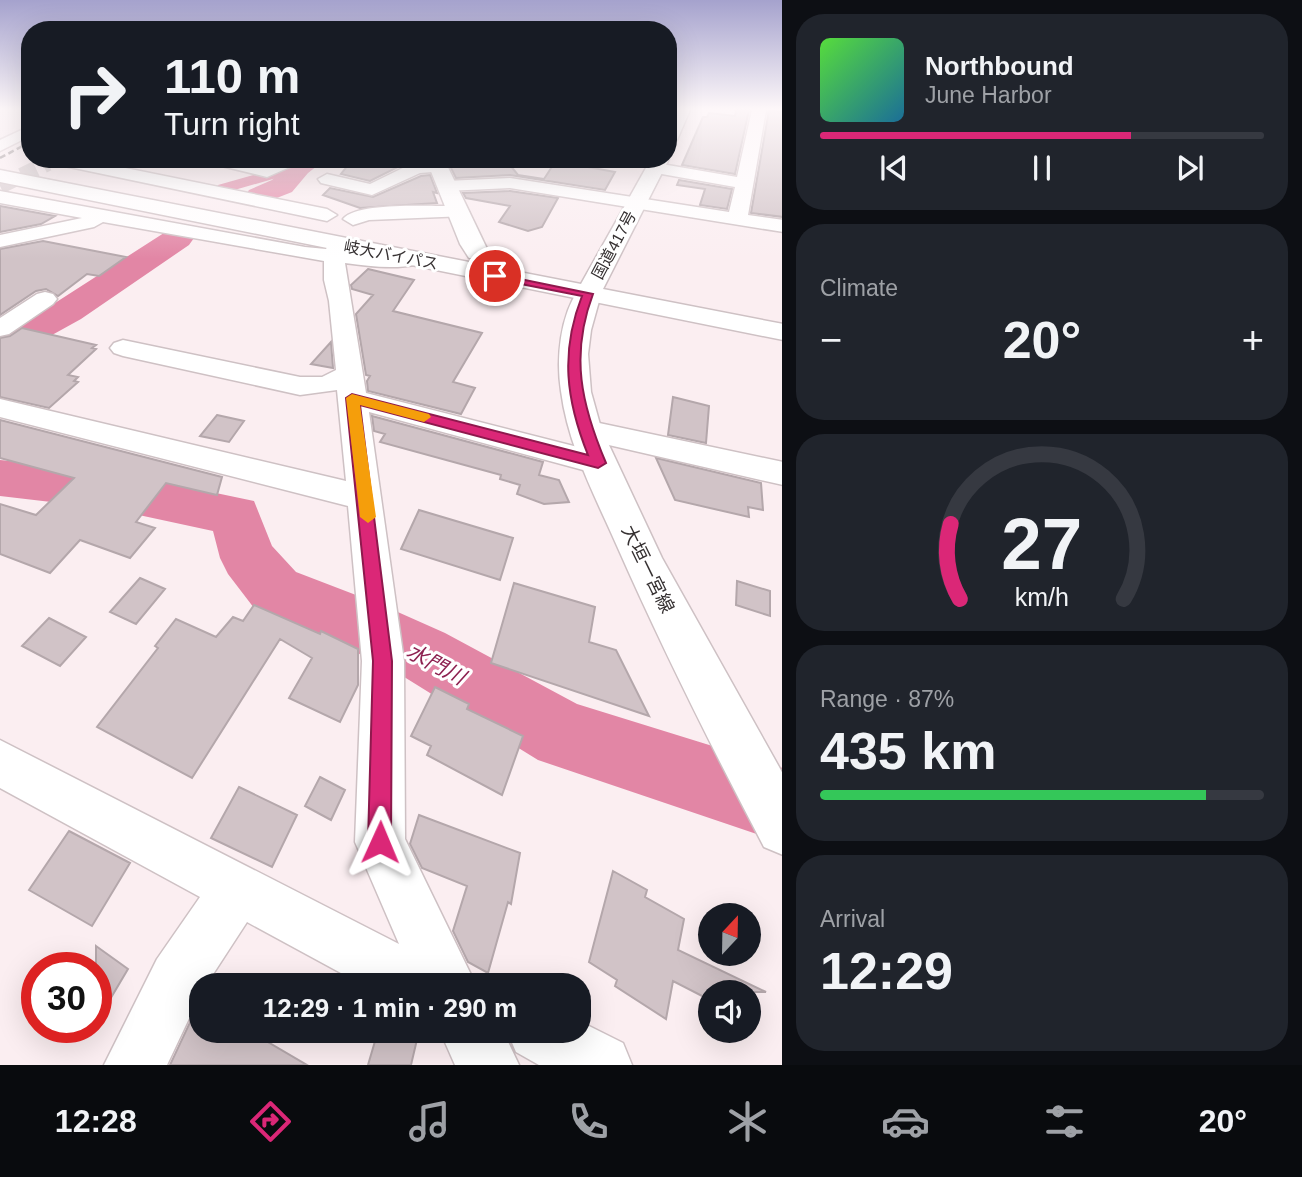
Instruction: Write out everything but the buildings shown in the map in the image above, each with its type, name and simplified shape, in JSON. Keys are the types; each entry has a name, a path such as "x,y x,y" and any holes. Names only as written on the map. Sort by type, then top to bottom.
{"main road":[{"name":"国道417号","path":"593,285 656,168"},
{"path":"440,171 477,253"},
{"name":"岐大バイパス","path":"6,177 326,220 477,253 782,332"},
{"name":"岐大バイパス","path":"6,177 337,250 782,312"},
{"name":"大垣一宮線","path":"593,285 577,322 573,355 576,391 592,446 652,580 782,828"}],"street":[{"path":"737,219 751,160"},
{"path":"85,168 326,220 326,170 372,191 417,168 782,226"},
{"path":"250,168 267,172 277,168"},
{"path":"676,168 744,183"},
{"path":"6,177 111,217 292,251 337,250 336,292 341,301 383,661 380,842 441,973"},
{"path":"353,219 367,214 458,212"},
{"path":"0,241 111,217"},
{"path":"0,308 37,291 0,329"},
{"path":"123,348 300,386 350,387 592,446 782,474"},
{"path":"0,408 365,498"},
{"path":"0,763 397,973"},
{"path":"135,1065 177,979 238,888"},
{"path":"560,1043 601,1065"}],"waterway":[{"path":"224,188 295,168"},
{"name":"水門川","path":"259,196 282,186 298,168"},
{"name":"水門川","path":"0,348 68,311 178,238"},
{"name":"水門川","path":"0,478 111,490 235,515 248,558 275,590 360,624 423,654 563,735 782,806"}],"tunnel":[{"path":"0,186 38,168"}],"slow traffic":[{"path":"368,517 352,398 424,417"}],"route":[{"path":"380,842 383,661 352,398 598,463 585,430 576,391 573,355 577,322 588,294 495,276"}]}
